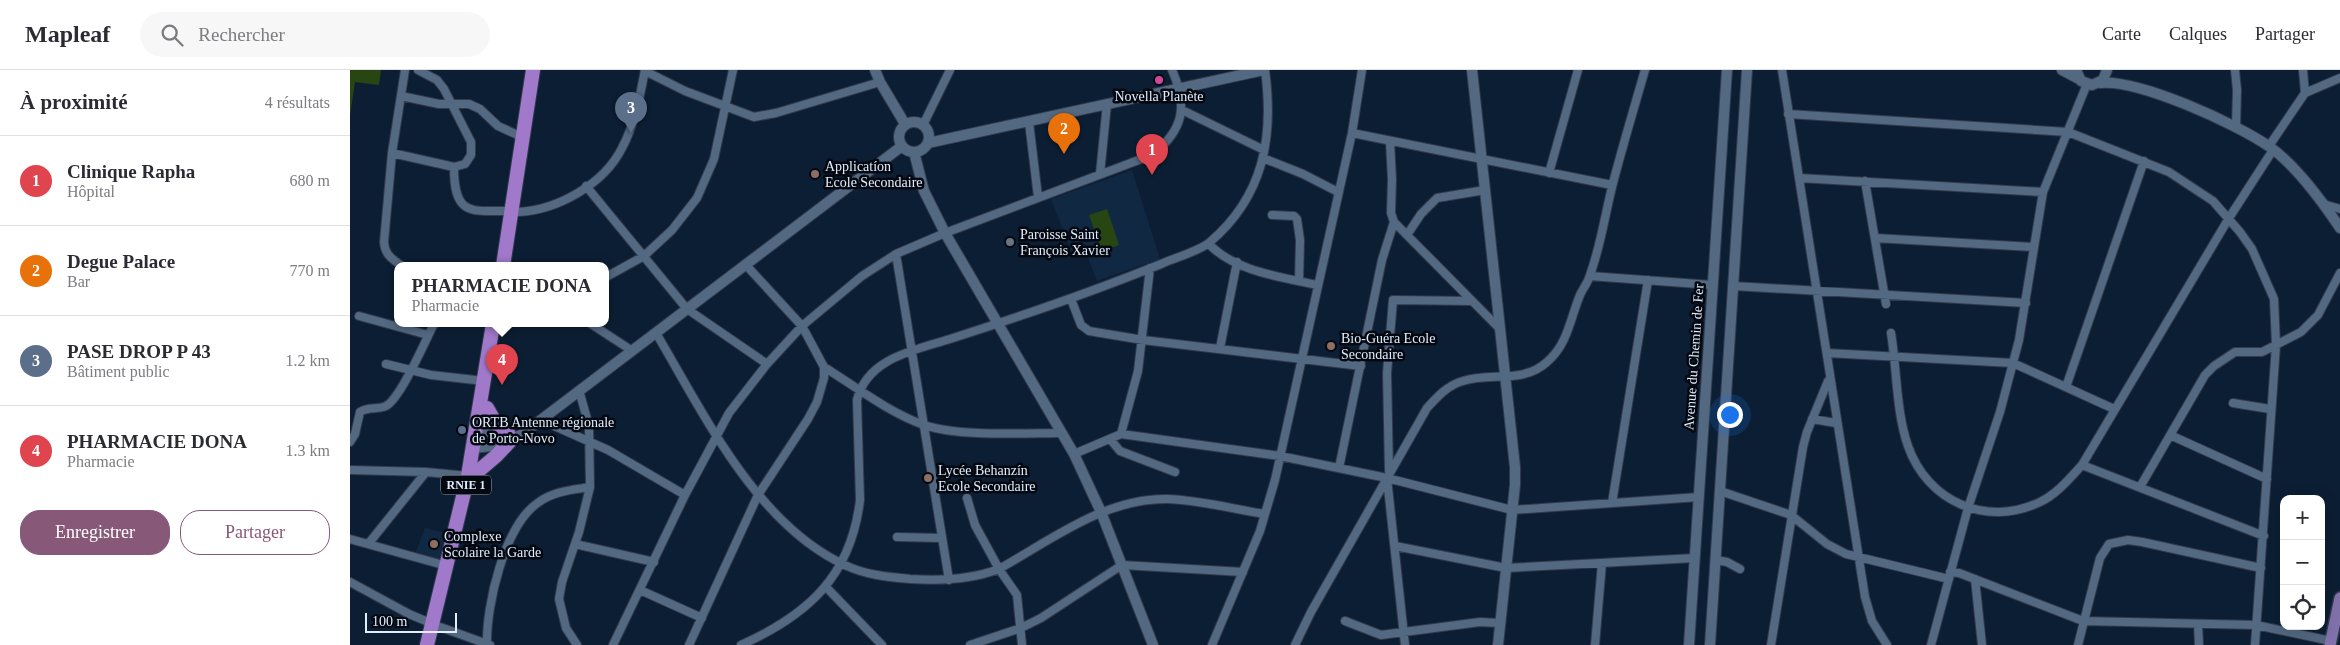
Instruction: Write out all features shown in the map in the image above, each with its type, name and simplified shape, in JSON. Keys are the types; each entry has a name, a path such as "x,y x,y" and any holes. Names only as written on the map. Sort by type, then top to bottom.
{"highway":[{"path":"510,262 522,137 533,70"},
{"path":"504,262 515,211 540,70"},
{"name":"RNIE 1","path":"427,645 437,626 472,474 480,431 484,380 493,327"},
{"name":"RNIE 1","path":"480,431 487,408 500,327"},
{"path":"472,474 496,456 513,436 496,424 487,408"},
{"name":"RNIE 1","path":"436,645 437,626 447,566 472,474"}],"main road":[{"path":"875,70 905,124"},
{"path":"928,142 1029,122 1264,70"},
{"path":"1472,70 1515,467 1498,645"},
{"name":"Avenue du Chemin de Fer","path":"1689,645 1727,70"},
{"path":"1710,645 1747,70"},
{"path":"2062,70 2100,83 2117,82 2137,87 2236,128 2271,148 2323,204 2340,228"},
{"path":"2100,83 2109,70 2137,87"},
{"path":"916,122 924,124 929,133 925,148 914,152 902,146 899,137 905,124 916,122"},
{"path":"477,447 492,446 541,420 902,146"},
{"path":"914,152 924,191 945,233 1074,454 1101,512 1153,645"},
{"path":"480,431 513,436"},
{"path":"2330,643 2340,598"}],"street":[{"path":"396,262 388,256 384,249 386,205 392,152 405,70"},
{"path":"392,152 454,167 465,164 469,160 472,148 471,142 444,88 437,80 418,70"},
{"path":"454,167 456,195 464,206 476,210 515,211 543,209 574,196 604,172 622,148 632,124 645,70 684,91 754,116 764,116 880,82"},
{"path":"609,275 644,256 672,230 696,198 706,180 714,159 733,70"},
{"path":"924,124 950,70"},
{"path":"613,645 654,562 684,495 717,435 738,400 767,364 802,326 862,276 896,254 1038,197 1152,155 1164,146 1176,130 1182,110 1180,88 1172,70"},
{"path":"741,645 780,626 826,587 840,563 856,522 860,500 856,411 860,389 875,369 884,362 913,350 1071,299 1208,244 1241,206 1253,186 1264,154 1269,110 1264,70"},
{"path":"1212,645 1265,514 1280,456 1352,133 1362,70"},
{"path":"1550,172 1578,70"},
{"path":"1296,645 1311,612 1427,408 1449,387 1464,380 1505,378 1538,368 1553,356 1569,331 1579,296 1590,276 1599,248 1612,185 1645,70"},
{"path":"1782,70 1858,558 1868,610 1877,631 1887,645"},
{"path":"2235,70 2238,90 2236,128"},
{"path":"2303,70 2305,93"},
{"path":"1931,645 1968,508 1987,456 2013,363 2026,303 2033,247 2043,192 2068,132 2081,78"},
{"path":"1891,333 1903,430 1914,460 1930,484 1942,495 1968,508 1991,512 2018,510 2053,494 2082,465 2305,93 2340,78"},
{"path":"401,96 428,103 469,104 480,110 498,126 522,137"},
{"path":"1100,174 1106,104"},
{"path":"1182,110 1338,192"},
{"path":"1788,114 2068,132 2144,161 2193,186 2213,201 2229,218 2252,249 2274,299 2276,345 2270,409 2264,536 2255,645"},
{"path":"1029,122 1038,197"},
{"path":"1352,133 1612,185"},
{"path":"1390,142 1391,213 1394,222 1499,328"},
{"path":"2066,387 2144,161"},
{"path":"1799,178 2043,192"},
{"path":"1865,181 1886,304"},
{"path":"586,186 687,309 767,364"},
{"path":"1407,235 1421,214 1437,198 1485,190"},
{"path":"2323,204 2340,209"},
{"path":"1272,216 1294,216 1297,218 1300,240 1299,281"},
{"path":"1339,468 1362,366 1382,260 1394,222"},
{"path":"1875,238 2033,247"},
{"path":"1208,244 1217,252 1237,262 1277,276 1317,285"},
{"path":"896,254 949,580"},
{"path":"1220,348 1237,262"},
{"path":"746,264 802,326 824,367 894,412 924,425 958,431 1062,433"},
{"path":"1121,434 1138,371 1150,268"},
{"path":"2140,487 2205,375 2214,366 2235,352 2262,352 2301,332 2318,315 2340,273"},
{"path":"1590,276 1712,285"},
{"path":"1612,504 1648,280"},
{"path":"1733,286 2026,303"},
{"path":"1071,299 1078,320 1084,329 1143,340 1362,366"},
{"path":"1405,645 1388,476 1386,373 1393,300 1471,301"},
{"path":"359,316 394,326"},
{"path":"399,327 428,335"},
{"path":"350,442 360,412 369,407 385,407 389,404 412,369 432,327"},
{"path":"596,327 631,350"},
{"path":"656,333 717,435 758,495 795,534 840,563 868,573 893,578 949,580 967,578 999,569 1101,512 1129,503 1167,499 1265,514"},
{"path":"1826,353 2013,363 2114,409"},
{"path":"386,364 431,374 484,380"},
{"path":"689,645 758,495 808,419 821,389 824,367"},
{"path":"1771,645 1803,447 1812,419 1829,380"},
{"path":"577,645 566,628 559,599 562,582 575,544 590,487 590,443 586,412 579,390"},
{"path":"2233,404 2270,409"},
{"path":"1812,419 1836,423"},
{"path":"541,420 620,456 684,495"},
{"path":"1074,454 1121,434 1280,456 1388,476 1512,510 1698,497"},
{"path":"2170,435 2267,479"},
{"path":"1110,439 1120,451 1175,472"},
{"path":"2082,465 2264,536"},
{"path":"350,470 472,474"},
{"path":"369,542 426,472"},
{"path":"350,582 409,614 488,645 487,626 492,592 509,544 522,521 537,502 554,494 590,487"},
{"path":"1720,491 1791,515 1827,544 1858,558 1975,579 2083,621 2256,625 2330,643"},
{"path":"967,498 975,525 999,569 1017,596 1022,645"},
{"path":"897,537 942,538"},
{"path":"350,539 369,542 447,566"},
{"path":"2078,645 2100,558 2110,544 2142,542 2261,568"},
{"path":"575,544 654,562"},
{"path":"1395,546 1506,568 1694,558"},
{"path":"1715,560 1727,562 1740,569"},
{"path":"1595,645 1602,563"},
{"path":"970,645 1021,628 1065,603 1122,565 1243,572"},
{"path":"1975,579 1982,645"},
{"path":"826,587 882,645"},
{"path":"640,590 702,618"},
{"path":"1345,621 1381,635 1480,622 1499,623"},
{"path":"2198,624 2199,645"}],"shaded area":[{"path":"1132,170 1160,259 1097,281 1087,255 1074,257 1051,199"},
{"name":"Complexe Scolaire la Garde","path":"425,528 452,534 444,563 415,554"}],"green space":[{"path":"350,70 381,70 379,85 355,82 350,116"},
{"path":"1107,209 1119,245 1102,251 1089,215"}],"place":[{"name":"Novella Planète","path":"1159,80"},
{"name":"PASE DROP P 43","path":"631,133"},
{"name":"Degue Palace","path":"1064,154"},
{"name":"Applicatíon Ecole Secondaire","path":"815,174"},
{"name":"Clinique Rapha","path":"1152,175"},
{"name":"Paroisse Saint François Xavier","path":"1010,242"},
{"name":"Bio-Guéra Ecole Secondaire","path":"1331,346"},
{"name":"PHARMACIE DONA","path":"502,385"},
{"name":"ORTB Antenne régionale de Porto-Novo","path":"462,430"},
{"name":"Lycée Behanzín Ecole Secondaire","path":"928,478"},
{"name":"Complexe Scolaire la Garde","path":"434,544"}]}
